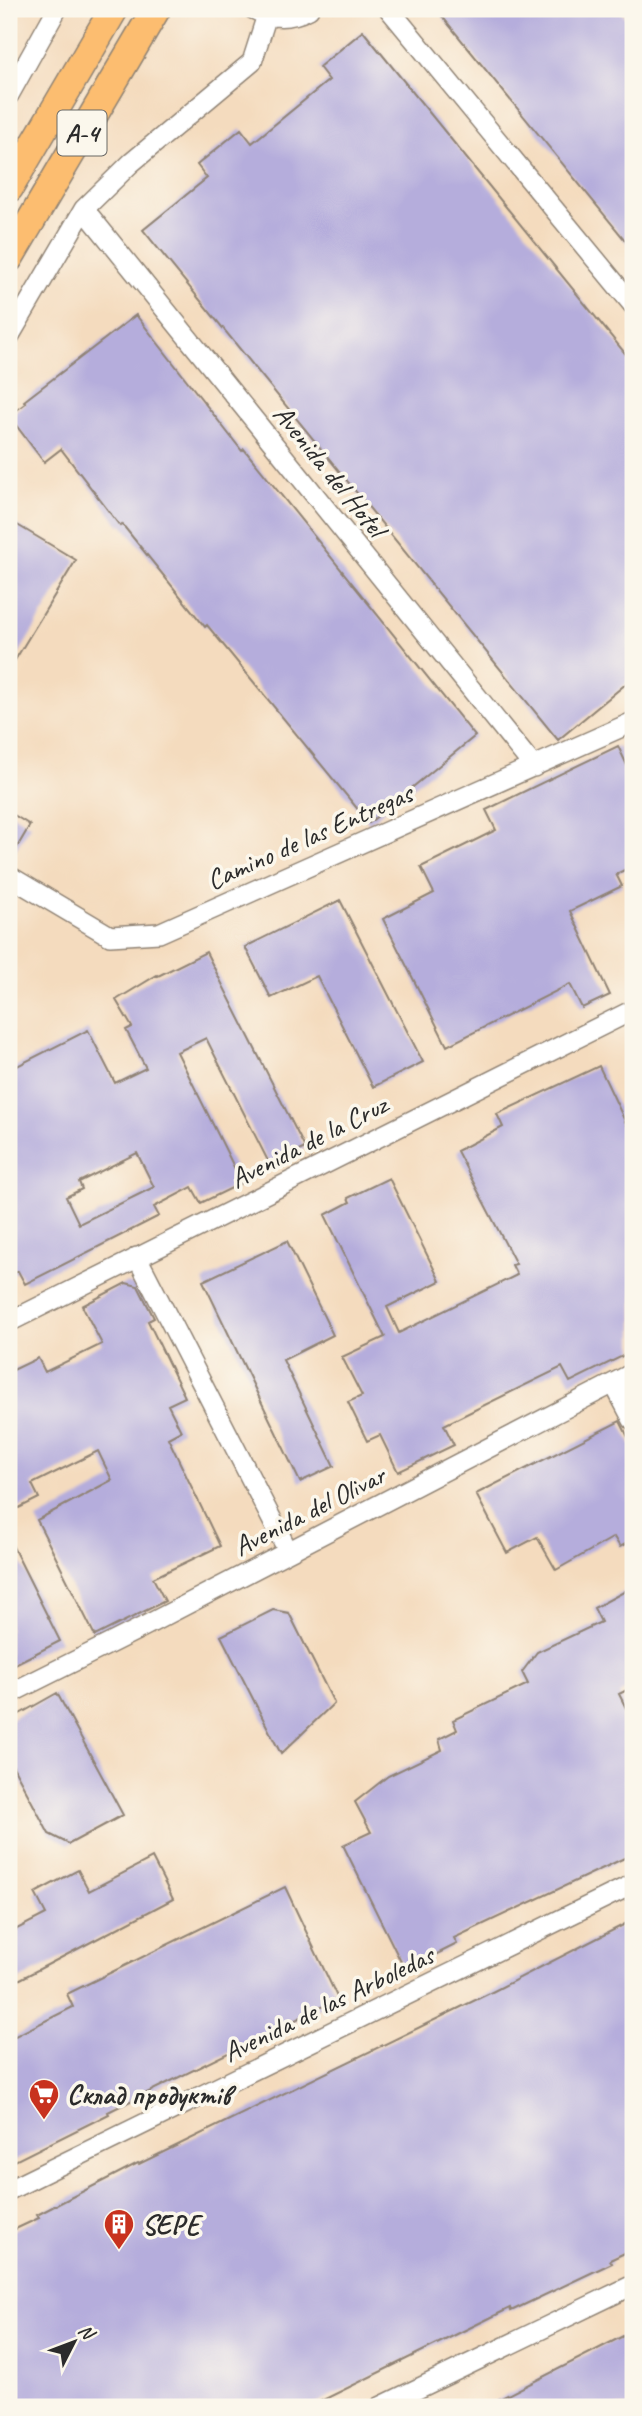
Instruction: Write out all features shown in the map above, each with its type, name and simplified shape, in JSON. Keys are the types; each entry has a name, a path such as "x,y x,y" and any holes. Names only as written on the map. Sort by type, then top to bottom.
{"highway":[{"name":"A-4","path":"9,188 114,9"},
{"name":"A-4","path":"9,258 156,9"}],"street":[{"path":"9,95 57,9"},
{"path":"9,337 83,209 131,163 252,62 260,12 280,17 294,16 309,9"},
{"path":"389,9 633,305"},
{"name":"Avenida del Hotel","path":"83,209 534,767"},
{"name":"Camino de las Entregas","path":"9,876 110,936 159,933 633,722"},
{"name":"Avenida de la Cruz","path":"9,1322 633,1010"},
{"path":"137,1257 288,1551"},
{"name":"Avenida del Olivar","path":"9,1694 633,1373"},
{"path":"614,1384 633,1420"},
{"name":"Avenida de las Arboledas","path":"9,2190 633,1884"},
{"path":"380,2407 633,2285"}],"building":[{"path":"436,9 619,9 633,27 633,250"},
{"path":"363,31 633,363 633,678 558,740 143,230 207,178 197,165 241,129 252,143 329,80 319,67"},
{"path":"136,315 242,451 244,449 475,736 369,823 207,625 205,627 122,524 120,526 61,449 44,462 9,416 26,403 24,401"},
{"path":"9,520 76,560 9,670"},
{"path":"618,746 633,778 633,866 616,874 622,886 570,911 610,995 582,1008 570,984 447,1046 383,919 434,893 421,867 496,830 486,810"},
{"path":"9,812 30,825 9,861"},
{"path":"340,900 423,1062 373,1087 317,976 271,998 245,947"},
{"path":"206,952 305,1148 270,1165 206,1038 177,1052 242,1183 201,1203 192,1187 154,1207 159,1216 25,1284 18,1271 9,1276 9,1070 88,1030 115,1083 146,1068 126,1030 132,1027 116,1000","holes":["137,1153 154,1187 79,1224 66,1197 82,1189 79,1182"]},
{"path":"599,1066 633,1138 633,1351 570,1382 562,1367 444,1425 454,1445 398,1472 380,1435 367,1441 348,1402 362,1396 342,1357 385,1337 325,1215 350,1202 348,1198 389,1178 440,1281 387,1307 399,1333 517,1275 512,1265 516,1264 457,1151 503,1127 497,1114"},
{"path":"287,1241 333,1335 283,1360 334,1466 300,1482 203,1281"},
{"path":"126,1283 138,1286 154,1318 148,1321 185,1397 168,1405 181,1431 168,1438 220,1546 153,1578 165,1601 95,1636 37,1520 112,1480 98,1451 32,1484 39,1498 9,1513 9,1372 38,1358 45,1372 102,1344 82,1306"},
{"path":"620,1421 633,1447 633,1540 620,1547 614,1537 556,1570 537,1537 507,1553 476,1494"},
{"path":"9,1539 60,1641 9,1667"},
{"path":"633,1587 633,1687 619,1694 633,1722 633,1854 454,1938 457,1944 405,1970 343,1845 371,1832 355,1802 388,1776 442,1750 439,1739 457,1730 453,1720 528,1684 522,1672 537,1652 601,1622 594,1608"},
{"path":"273,1610 289,1613 334,1703 281,1754 221,1636"},
{"path":"57,1693 123,1815 69,1844 49,1834 9,1759 9,1720"},
{"path":"152,1858 173,1899 9,1985 9,1933 46,1914 35,1893 78,1870 89,1891"},
{"path":"285,1887 338,1999 108,2112 109,2114 9,2164 9,2039 73,2007 67,1994"},
{"path":"633,1920 633,2249 610,2260 612,2263 511,2311 510,2308 309,2407 9,2407 9,2232 138,2163 494,1991"},
{"path":"633,2331 633,2407 484,2407"}],"place":[{"name":"Склад продуктів","path":"44,2121"},
{"name":"SEPE","path":"119,2251"}]}
